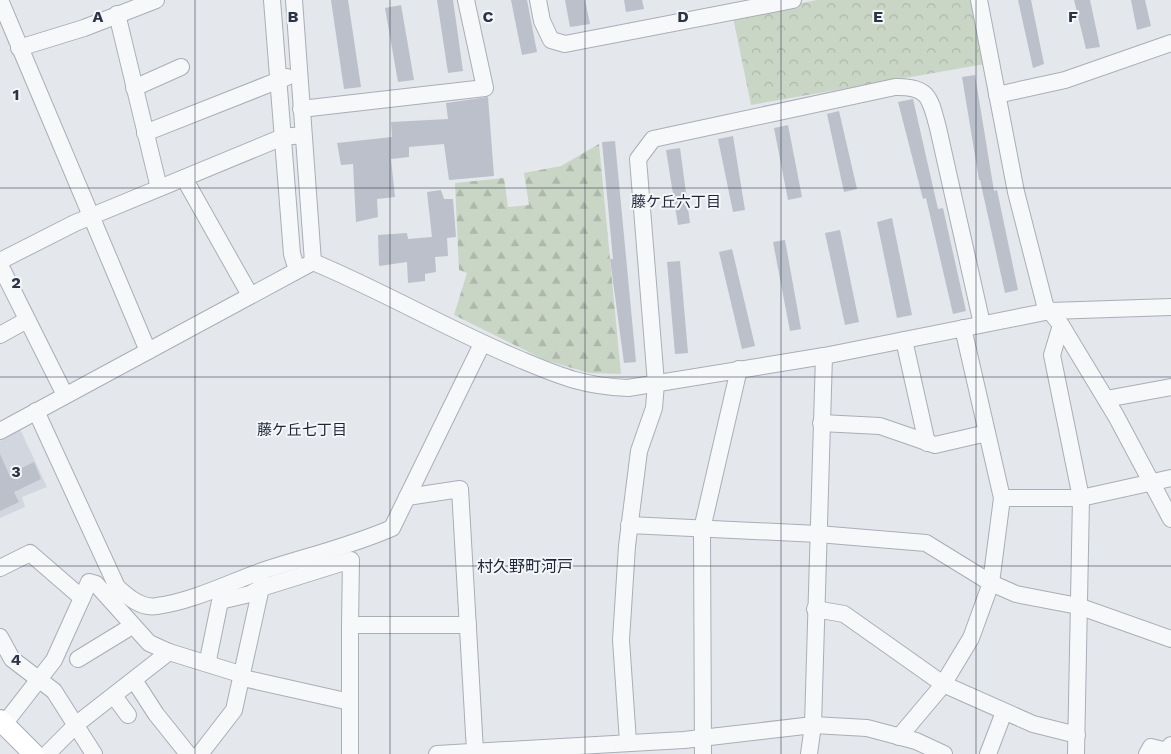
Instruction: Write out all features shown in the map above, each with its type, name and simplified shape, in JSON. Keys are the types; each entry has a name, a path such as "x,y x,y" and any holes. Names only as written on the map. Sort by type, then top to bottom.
{"main road":[{"path":"2,722 34,754"}],"street":[{"path":"0,0 148,351"},
{"path":"19,48 84,28 122,8 156,0"},
{"path":"272,0 287,78 291,136 292,254 297,270"},
{"path":"294,0 287,78 301,109 291,136 313,262"},
{"path":"301,109 485,88 466,0"},
{"path":"538,0 542,21 551,40 565,44 793,0"},
{"path":"979,0 1016,192 1046,305 1061,325 1106,399 1171,519"},
{"path":"122,8 134,88 159,188"},
{"path":"997,95 1065,80 1171,43"},
{"path":"134,88 181,67"},
{"path":"145,133 287,78"},
{"path":"628,742 621,640 629,525 639,451 654,408 656,383 638,159 643,150 653,139 895,87 912,86 924,92 930,100 982,324"},
{"path":"0,261 92,215 291,136"},
{"path":"184,178 250,295"},
{"path":"0,431 313,262"},
{"path":"313,262 482,344 577,382 599,387 628,388 824,356 1050,311 1171,307"},
{"path":"0,266 65,395"},
{"path":"0,335 27,320"},
{"path":"1061,325 1052,355 1081,498 1076,754"},
{"path":"899,737 943,684 971,638 991,583 1002,498 963,328"},
{"path":"904,340 927,443"},
{"path":"36,411 117,587 127,596 141,604 155,607 210,591 265,570 368,538 392,528 482,344"},
{"path":"808,754 813,725 824,356"},
{"path":"703,754 702,529 739,370"},
{"path":"1106,399 1171,387"},
{"path":"822,423 880,426 935,446 987,433"},
{"path":"1002,498 1081,498 1171,478"},
{"path":"407,498 460,489 475,752"},
{"path":"629,525 818,534 926,543 991,583 1016,594 1078,606 1171,639"},
{"path":"0,568 30,553 82,598"},
{"path":"208,660 220,601 250,594 261,588 351,560 350,754"},
{"path":"200,754 234,710 265,570"},
{"path":"2,722 54,660 89,582 96,584 149,643 169,652 242,676 350,702"},
{"path":"815,609 844,614 943,684 1033,724 1077,735"},
{"path":"350,625 468,625"},
{"path":"78,659 132,626"},
{"path":"0,637 12,660 54,691 94,754"},
{"path":"48,754 76,725 169,652"},
{"path":"134,680 156,714 188,754"},
{"path":"114,696 128,715"},
{"path":"988,754 1004,712"},
{"path":"436,754 586,749 628,742 704,738 813,725 867,728 916,741 944,754"},
{"path":"1147,754 1151,747 1170,750"}],"shaded area":[{"path":"20,429 47,487 22,497 25,507 0,518 0,441"}],"green space":[{"path":"817,0 975,0 985,64 751,105 733,17"},
{"path":"599,144 621,374 589,373 545,360 454,315 467,273 459,270 455,183 504,178 508,207 529,205 524,173 561,166"}],"building":[{"path":"331,0 348,0 361,87 344,89"},
{"path":"437,0 453,0 463,71 448,73"},
{"path":"511,0 527,0 537,52 522,55"},
{"path":"565,0 585,0 590,24 570,27"},
{"path":"624,0 642,0 644,9 626,12"},
{"path":"1018,0 1031,0 1044,64 1033,68"},
{"path":"1074,0 1090,0 1100,47 1086,49"},
{"path":"1131,0 1145,0 1151,26 1137,30"},
{"path":"401,5 414,80 398,82 385,8"},
{"path":"975,75 994,191 997,190 1018,290 1005,293 979,180 962,77"},
{"path":"488,97 494,176 449,180 444,144 409,147 409,157 391,159 395,197 377,199 378,217 356,222 353,164 341,165 337,143 392,137 391,122 448,119 446,103"},
{"path":"913,99 938,209 943,208 966,311 953,314 926,198 923,199 898,102"},
{"path":"839,111 857,189 844,192 827,114"},
{"path":"788,125 802,197 788,200 774,128"},
{"path":"733,136 745,210 733,212 718,139"},
{"path":"615,141 636,362 624,363 610,259 613,259 602,142"},
{"path":"680,148 690,223 678,225 666,150"},
{"path":"441,190 444,199 453,199 456,237 447,238 448,256 435,257 436,272 425,274 425,281 408,283 407,262 379,266 378,235 407,233 408,239 432,237 427,192"},
{"path":"892,218 912,315 897,318 877,222"},
{"path":"840,230 859,322 845,325 825,233"},
{"path":"785,240 801,329 790,331 773,242"},
{"path":"732,249 755,346 742,349 719,252"},
{"path":"680,261 688,353 675,354 667,262"},
{"path":"0,454 9,474 34,462 41,479 14,492 19,502 0,511"}],"district":[{"name":"藤ケ丘六丁目","path":"676,202"},
{"name":"藤ケ丘七丁目","path":"302,430"},
{"name":"村久野町河戸","path":"525,566"}]}
